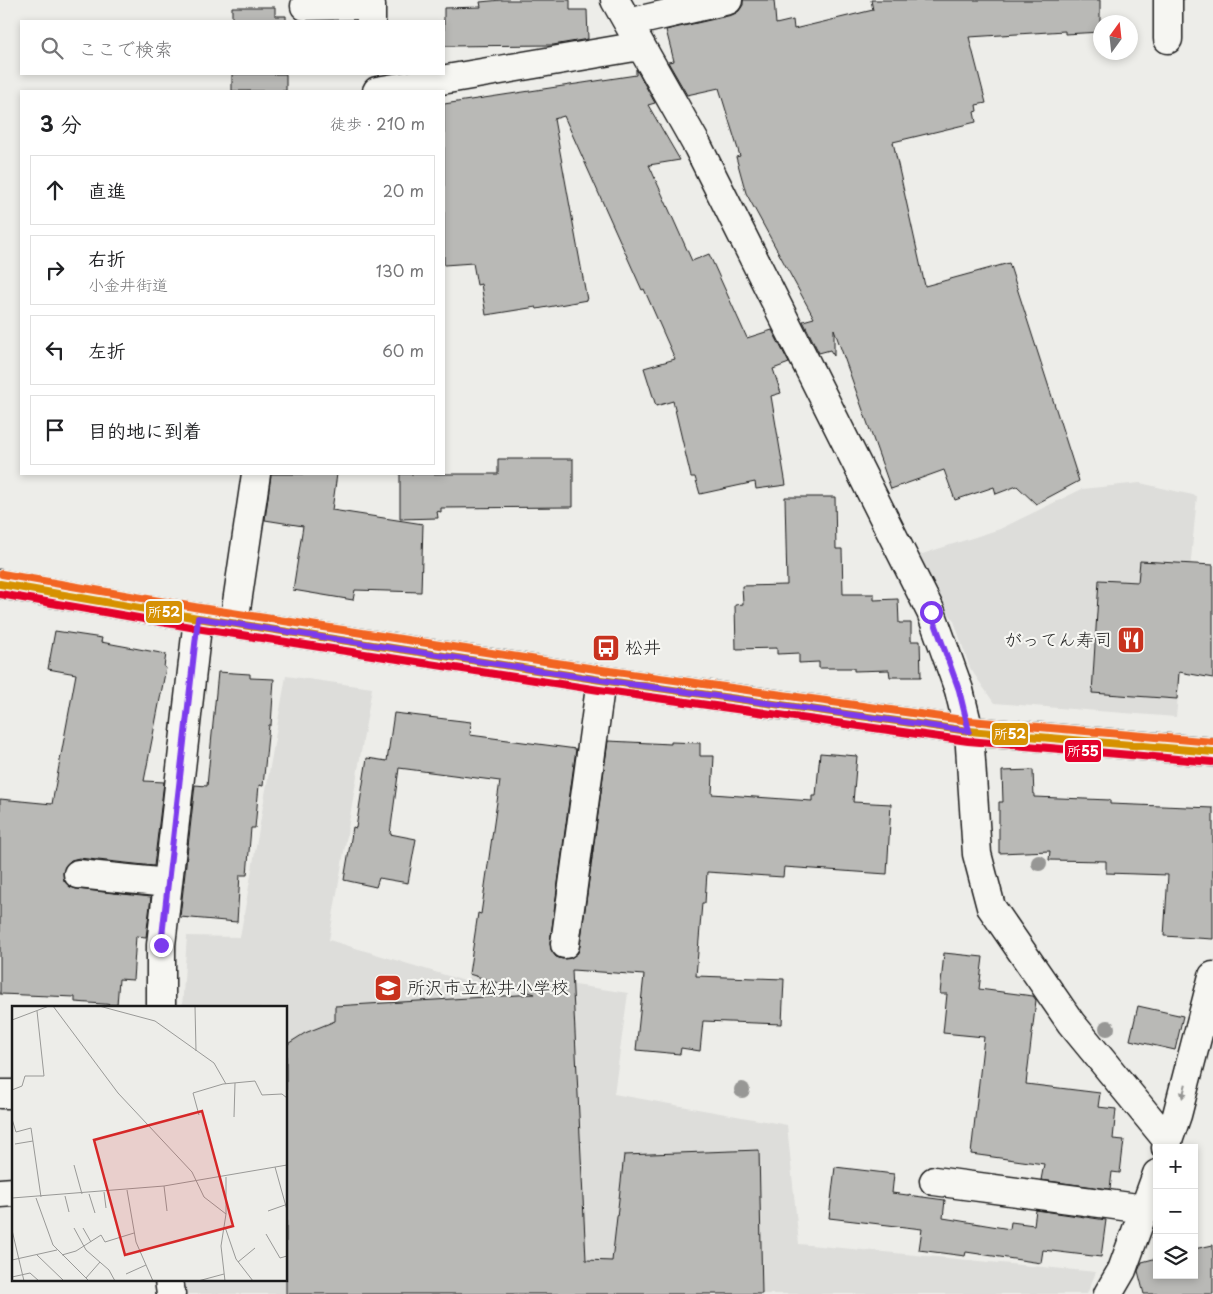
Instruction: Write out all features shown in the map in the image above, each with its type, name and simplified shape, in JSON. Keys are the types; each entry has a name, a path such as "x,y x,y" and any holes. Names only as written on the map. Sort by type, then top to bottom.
{"street":[{"path":"615,0 698,147 931,612 959,690 969,731 977,854 991,907 1071,1023 1167,1144"},
{"path":"382,90 634,35 728,0"},
{"path":"1168,0 1168,39"},
{"path":"305,6 371,5 371,20"},
{"path":"372,75 372,90"},
{"path":"234,623 256,475"},
{"path":"0,584 198,618 601,680 969,731 1213,752"},
{"path":"161,1006 161,945 198,618"},
{"path":"565,944 601,680"},
{"path":"78,874 168,884"},
{"path":"1167,1144 1177,1115 1203,1059 1213,976"},
{"path":"934,1181 1145,1210"},
{"path":"1108,1294 1122,1282 1153,1186"}],"shaded area":[{"path":"1140,483 1197,496 1176,717 994,703 970,668 954,621 913,557 1000,529 1082,489"},
{"name":"所沢市立松井小学校","path":"286,676 372,688 329,940 468,982 469,969 628,993 614,1094 787,1125 799,1244 1096,1272 1087,1294 185,1294 183,1282 288,1282 288,1006 182,1006 187,936 240,937"}],"building":[{"path":"501,0 570,0 570,10 587,10 588,39 553,45 445,46 444,8 481,7 480,2"},
{"path":"743,0 774,0 776,24 793,20 794,29 873,10 871,0 1100,0 1100,15 1093,15 1093,32 1065,34 1065,31 969,37 986,103 976,105 977,111 974,112 976,122 893,142 925,286 1009,263 1079,481 1036,504 1017,486 996,494 994,487 955,500 944,470 891,489 834,329 834,356 830,350 819,353 803,321 814,318 746,193 736,157 740,156 719,88 687,95 668,62 674,61 666,30 732,15 739,11 743,5"},
{"path":"232,7 275,7 275,16 286,16 286,20 232,20"},
{"path":"636,69 655,103 648,105 680,160 649,165 692,261 709,254 747,338 772,330 789,363 773,369 781,393 771,396 786,485 756,489 755,482 700,494 695,477 691,477 673,401 656,406 644,368 675,359 564,116 554,119 587,300 537,309 536,307 486,315 481,284 477,285 473,263 445,265 445,104 636,75"},
{"path":"232,75 286,75 286,90 232,90"},
{"path":"498,459 573,459 573,507 441,508 441,512 437,511 438,518 400,519 400,475 498,474"},
{"path":"271,475 337,475 332,510 423,524 421,592 355,590 353,600 293,590 303,526 265,520"},
{"path":"785,497 835,497 836,549 842,549 843,594 874,594 874,600 898,599 899,623 911,623 911,641 920,641 921,677 890,677 889,670 854,671 854,668 819,668 819,662 799,663 799,653 777,654 777,648 736,649 735,605 743,604 742,586 787,585"},
{"path":"1140,561 1213,565 1213,678 1179,672 1177,699 1092,693 1099,580 1138,582"},
{"path":"55,631 102,638 101,642 166,654 164,667 166,668 144,781 164,782 154,866 79,858 71,860 63,872 64,881 76,889 151,897 146,937 136,936 133,980 119,979 117,1005 75,1002 75,997 0,994 0,799 52,804 76,674 48,669"},
{"path":"218,672 250,674 250,678 274,679 271,725 269,725 263,786 259,785 255,828 251,828 247,875 240,875 237,922 180,917 195,785 207,786"},
{"path":"394,713 471,722 470,735 576,749 550,942 551,950 556,957 562,959 571,958 578,953 580,946 608,741 671,744 671,742 700,743 700,756 714,756 712,794 812,801 812,796 816,796 820,753 857,756 853,802 891,804 887,874 784,867 783,877 707,872 705,903 702,903 696,976 784,979 782,1024 703,1021 700,1051 681,1048 680,1054 636,1050 644,975 572,970 586,1260 612,1261 624,1155 759,1150 762,1294 286,1294 286,1282 288,1282 288,1044 305,1033 335,1021 335,1006 535,994 469,974 478,913 481,914 500,781 399,768 390,834 416,839 408,883 379,878 376,887 344,880 353,827 356,828 367,758 387,761"},
{"path":"1033,770 1034,797 1110,800 1110,804 1213,808 1213,939 1164,936 1168,875 1106,873 1106,861 1049,860 1050,851 999,853 999,802 1003,802 1002,771"},
{"path":"944,953 983,957 979,989 1033,996 1036,1000 1026,1084 1100,1093 1098,1107 1116,1109 1113,1139 1124,1140 1120,1173 1112,1172 1110,1189 1041,1180 1044,1164 971,1154 984,1037 943,1033 947,994 940,994"},
{"path":"1138,1006 1183,1016 1175,1050 1130,1040"},
{"path":"835,1167 894,1174 892,1193 945,1200 943,1218 1010,1229 1011,1222 1034,1225 1036,1210 1106,1220 1101,1257 1043,1250 1041,1263 966,1252 965,1256 919,1250 922,1229 829,1218"},
{"path":"1213,1245 1213,1294 1144,1294 1138,1271 1142,1262 1153,1259 1153,1279 1198,1279 1198,1248"}],"transit line":[{"path":"2,574 200,608 602,670 970,721 1213,742"},
{"name":"所52","path":"0,584 198,618 601,680 969,731 1213,752"},
{"name":"所55","path":"0,594 196,628 599,690 968,741 1212,762"}],"place":[{"name":"がってん寿司","path":"1131,640"},
{"name":"松井","path":"606,648"},
{"name":"所沢市立松井小学校","path":"388,988"}],"route":[{"path":"161,945 198,618 601,680 969,731 959,690 931,612"}]}
